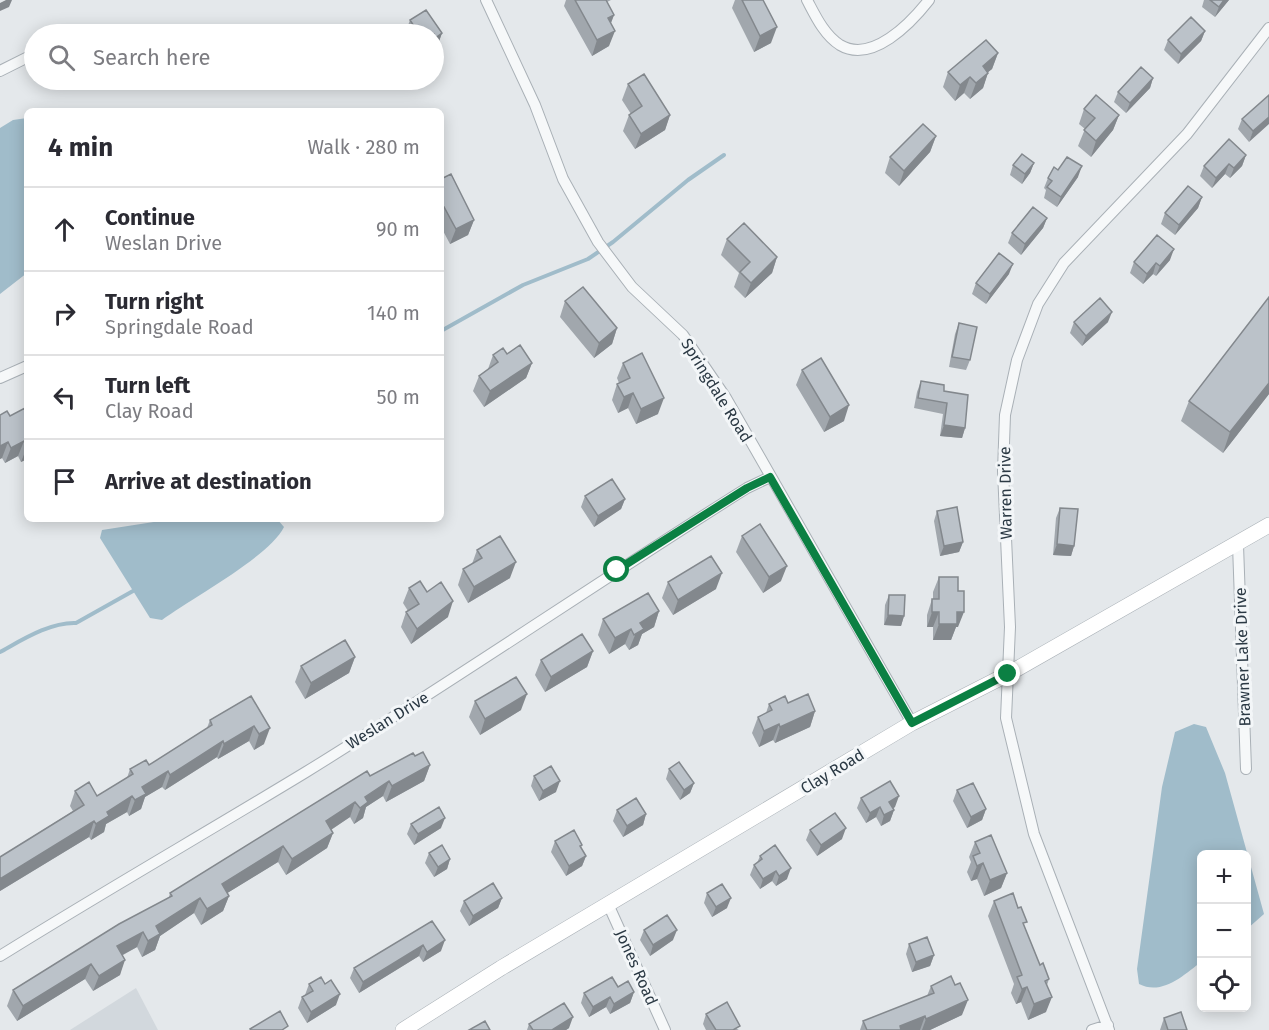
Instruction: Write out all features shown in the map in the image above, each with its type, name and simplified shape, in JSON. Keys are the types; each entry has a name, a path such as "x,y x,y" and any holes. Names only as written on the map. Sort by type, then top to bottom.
{"street":[{"name":"Springdale Road","path":"486,0 535,105 563,179 598,242 632,287 683,335 726,398 912,723"},
{"path":"807,0 823,29 838,44 858,49 878,45 893,36 929,0"},
{"name":"Warren Drive","path":"1108,1027 1034,834 1006,718 1010,627 1003,471 1005,416 1017,360 1038,304 1064,263 1187,134 1269,28"},
{"path":"0,71 24,59"},
{"path":"0,378 24,367"},
{"name":"Weslan Drive","path":"0,956 306,771 532,628 617,570 747,488 770,477"},
{"name":"Clay Road","path":"403,1030 608,904 912,723 1008,674 1238,545 1269,525"},
{"name":"Brawner Lake Drive","path":"1238,545 1246,769"},
{"name":"Jones Road","path":"608,904 665,1030"},
{"path":"1092,1030 1108,1027"}],"shaded area":[{"path":"136,988 158,1030 70,1030"}],"water":[{"path":"24,118 24,275 0,294 0,128 13,120"},
{"path":"154,522 280,522 284,527 276,539 247,564 162,620 150,618 100,538 102,530"},
{"path":"1194,724 1206,727 1225,773 1246,850 1197,850 1197,965 1164,986 1148,987 1139,984 1137,969 1162,787 1175,732"},
{"path":"1251,867 1264,914 1251,925"}],"building":[{"path":"575,0 606,0 614,15 608,18 615,31 597,40"},
{"path":"742,0 763,0 777,27 760,36"},
{"path":"1210,0 1224,0 1219,7"},
{"path":"426,10 436,24 413,24 410,20"},
{"path":"1191,17 1205,31 1181,54 1168,40"},
{"path":"986,40 998,53 983,66 988,73 976,83 970,77 960,85 948,72"},
{"path":"1141,67 1153,78 1130,103 1118,92"},
{"path":"644,74 670,115 641,134 629,115 642,106 628,84"},
{"path":"1096,95 1119,115 1096,141 1084,130 1095,118 1084,109"},
{"path":"1269,95 1269,117 1253,131 1242,119"},
{"path":"923,124 936,136 904,171 890,157"},
{"path":"1229,139 1246,155 1234,168 1229,164 1216,178 1204,166"},
{"path":"1022,154 1034,163 1025,174 1013,165"},
{"path":"1067,157 1082,166 1061,197 1047,187 1052,181 1048,178 1054,167 1058,170"},
{"path":"451,174 474,220 456,229 444,207 444,178"},
{"path":"1188,186 1202,197 1179,225 1165,213"},
{"path":"1033,207 1047,218 1025,244 1012,233"},
{"path":"744,223 777,257 751,283 740,272 750,262 727,239"},
{"path":"1157,235 1174,249 1160,266 1156,263 1147,274 1134,262"},
{"path":"999,253 1013,264 990,294 976,283"},
{"path":"583,287 617,328 599,343 565,301"},
{"path":"1269,297 1269,383 1230,432 1189,401"},
{"path":"1100,298 1112,312 1086,336 1074,322"},
{"path":"959,323 977,327 970,360 952,357"},
{"path":"520,345 532,363 490,391 479,376 498,362 493,355 503,348 507,354"},
{"path":"642,353 664,398 641,409 633,393 624,397 617,384 630,378 623,363"},
{"path":"821,358 849,405 830,417 802,370"},
{"path":"921,381 944,385 944,391 968,395 965,428 944,425 947,403 918,398"},
{"path":"24,409 24,441 11,448 8,442 0,446 0,415 7,411 10,416"},
{"path":"612,479 625,499 598,516 585,496"},
{"path":"957,507 963,542 944,546 937,511"},
{"path":"1060,508 1078,509 1074,546 1057,544"},
{"path":"760,524 787,566 769,577 742,536"},
{"path":"500,536 516,562 474,587 463,569 482,558 477,550"},
{"path":"711,556 722,573 678,600 668,582"},
{"path":"939,577 958,577 958,591 964,591 964,612 957,612 957,624 939,624 939,612 932,612 932,599 939,599"},
{"path":"420,581 427,592 441,582 453,601 417,629 406,612 419,604 409,588"},
{"path":"648,593 659,611 640,623 644,629 634,635 631,629 615,638 603,619"},
{"path":"889,595 905,595 904,616 888,615"},
{"path":"582,634 593,651 551,677 541,660"},
{"path":"345,640 355,657 311,683 301,666"},
{"path":"516,677 527,694 485,719 475,701"},
{"path":"808,694 815,711 780,727 779,724 764,731 758,717 772,710 769,704 785,696 788,703"},
{"path":"251,696 270,728 259,734 254,726 224,744 223,741 170,775 168,771 142,787 146,794 135,800 132,796 107,812 109,816 96,824 94,821 0,879 0,857 84,805 75,791 89,782 97,796 133,774 130,769 146,760 149,765 212,725 210,720"},
{"path":"423,752 430,765 392,786 389,781 365,797 368,802 360,808 355,802 326,821 333,833 292,859 283,846 222,884 229,896 207,909 200,898 156,926 160,934 148,941 143,932 117,946 125,960 99,976 91,964 23,1006 13,990 119,924 172,896 170,893 367,771 370,776 413,753 415,756"},
{"path":"679,762 694,783 684,790 669,769"},
{"path":"551,766 560,781 543,791 534,776"},
{"path":"890,781 899,796 889,802 894,810 884,815 880,807 870,813 861,798"},
{"path":"973,783 986,809 971,817 957,790"},
{"path":"636,798 646,814 627,826 617,810"},
{"path":"439,807 445,818 418,834 411,824"},
{"path":"835,813 846,828 821,845 810,830"},
{"path":"574,830 586,856 569,866 555,841"},
{"path":"991,835 1007,873 990,880 983,863 977,866 973,856 980,853 975,842"},
{"path":"442,845 450,859 438,867 429,853"},
{"path":"775,845 791,868 779,876 776,871 763,879 754,865 762,859 760,856"},
{"path":"493,883 502,898 473,916 464,901"},
{"path":"722,884 731,898 716,907 707,893"},
{"path":"1013,893 1018,908 1021,907 1027,922 1023,923 1040,965 1043,963 1049,979 1045,981 1052,997 1034,1004 1027,987 1022,989 1017,977 1022,975 994,901"},
{"path":"667,915 677,930 653,945 644,930"},
{"path":"432,921 445,940 427,952 423,945 363,982 354,968"},
{"path":"927,937 934,955 916,962 909,944"},
{"path":"951,976 955,985 960,983 968,1000 926,1019 925,1016 900,1026 901,1030 867,1030 863,1021 934,993 931,986"},
{"path":"321,977 325,984 331,980 340,994 311,1012 302,997 313,991 309,984"},
{"path":"612,977 618,987 628,981 634,992 614,1004 610,997 593,1007 584,993"},
{"path":"727,1002 740,1026 733,1030 716,1030 706,1014"},
{"path":"564,1003 573,1017 552,1030 533,1030 529,1024"},
{"path":"280,1011 288,1026 282,1030 250,1029"},
{"path":"1181,1012 1187,1030 1168,1030 1164,1018"},
{"path":"485,1021 490,1030 469,1030"}],"waterway":[{"path":"444,329 523,285 588,259 613,242 688,180 724,155"},
{"path":"0,652 56,625 76,623 133,591"}],"route":[{"path":"617,570 747,488 770,477 912,723 1008,674"}]}
